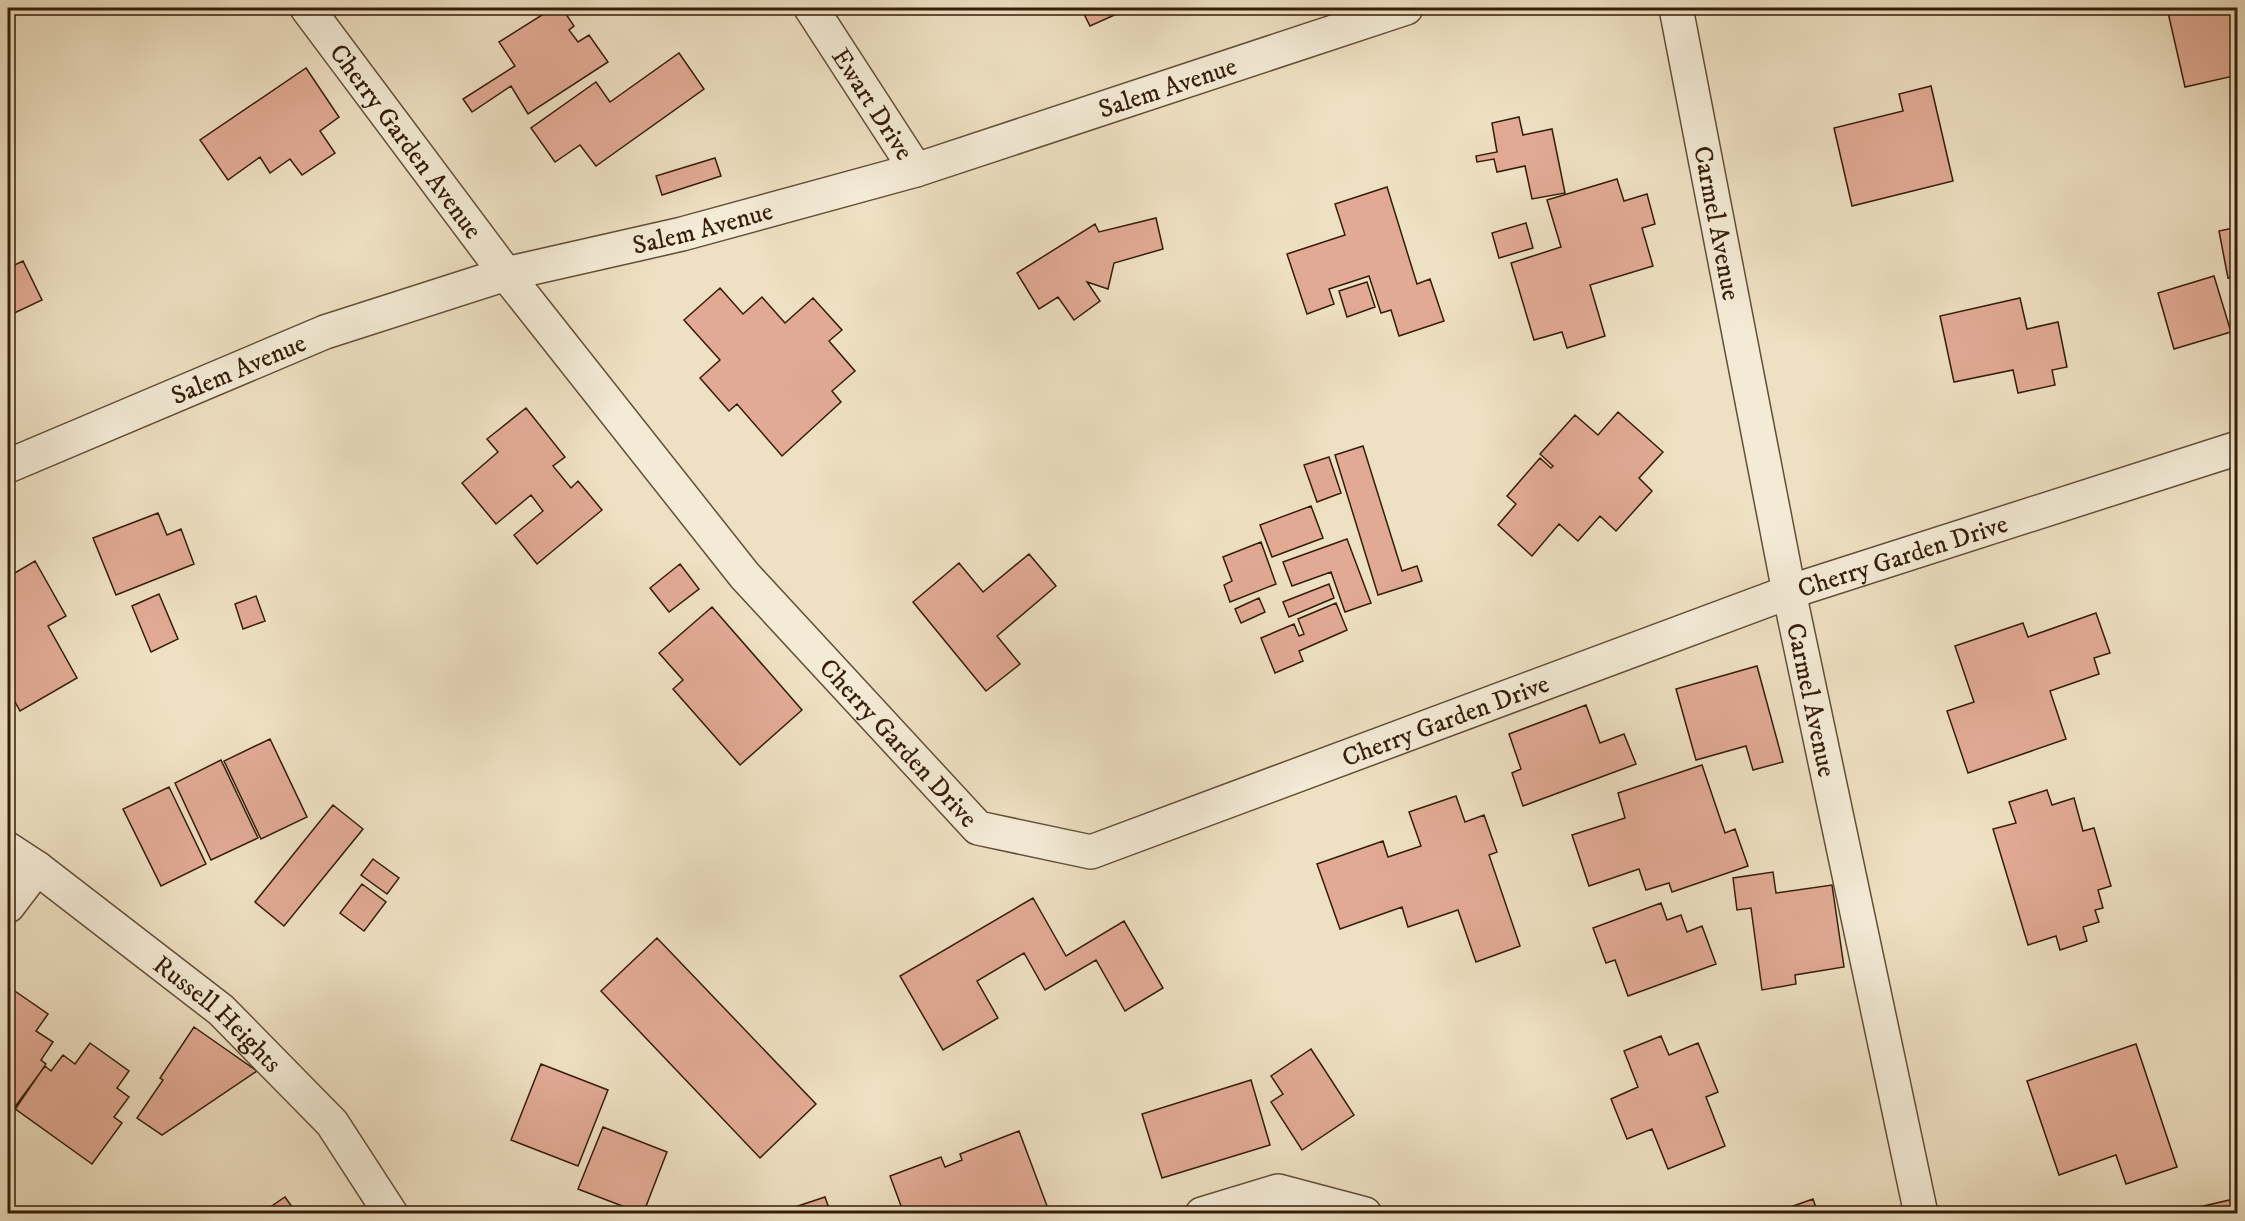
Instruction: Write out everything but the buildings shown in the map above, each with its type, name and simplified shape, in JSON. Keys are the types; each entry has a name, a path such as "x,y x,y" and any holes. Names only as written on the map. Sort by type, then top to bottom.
{"street":[{"name":"Cherry Garden Avenue","path":"307,8 506,274 745,576"},
{"name":"Ewart Drive","path":"811,8 916,170"},
{"name":"Salem Avenue","path":"8,466 325,332 506,274 682,234 916,170 1406,8"},
{"name":"Carmel Avenue","path":"1676,8 1789,592 1921,1214"},
{"name":"Cherry Garden Drive","path":"745,576 978,828 1091,852 1789,592 2238,448"},
{"name":"Russell Heights","path":"8,849 37,868 221,1010 332,1123 391,1214"},
{"path":"8,906 37,868"},
{"path":"1202,1214 1278,1191 1365,1214"}]}
